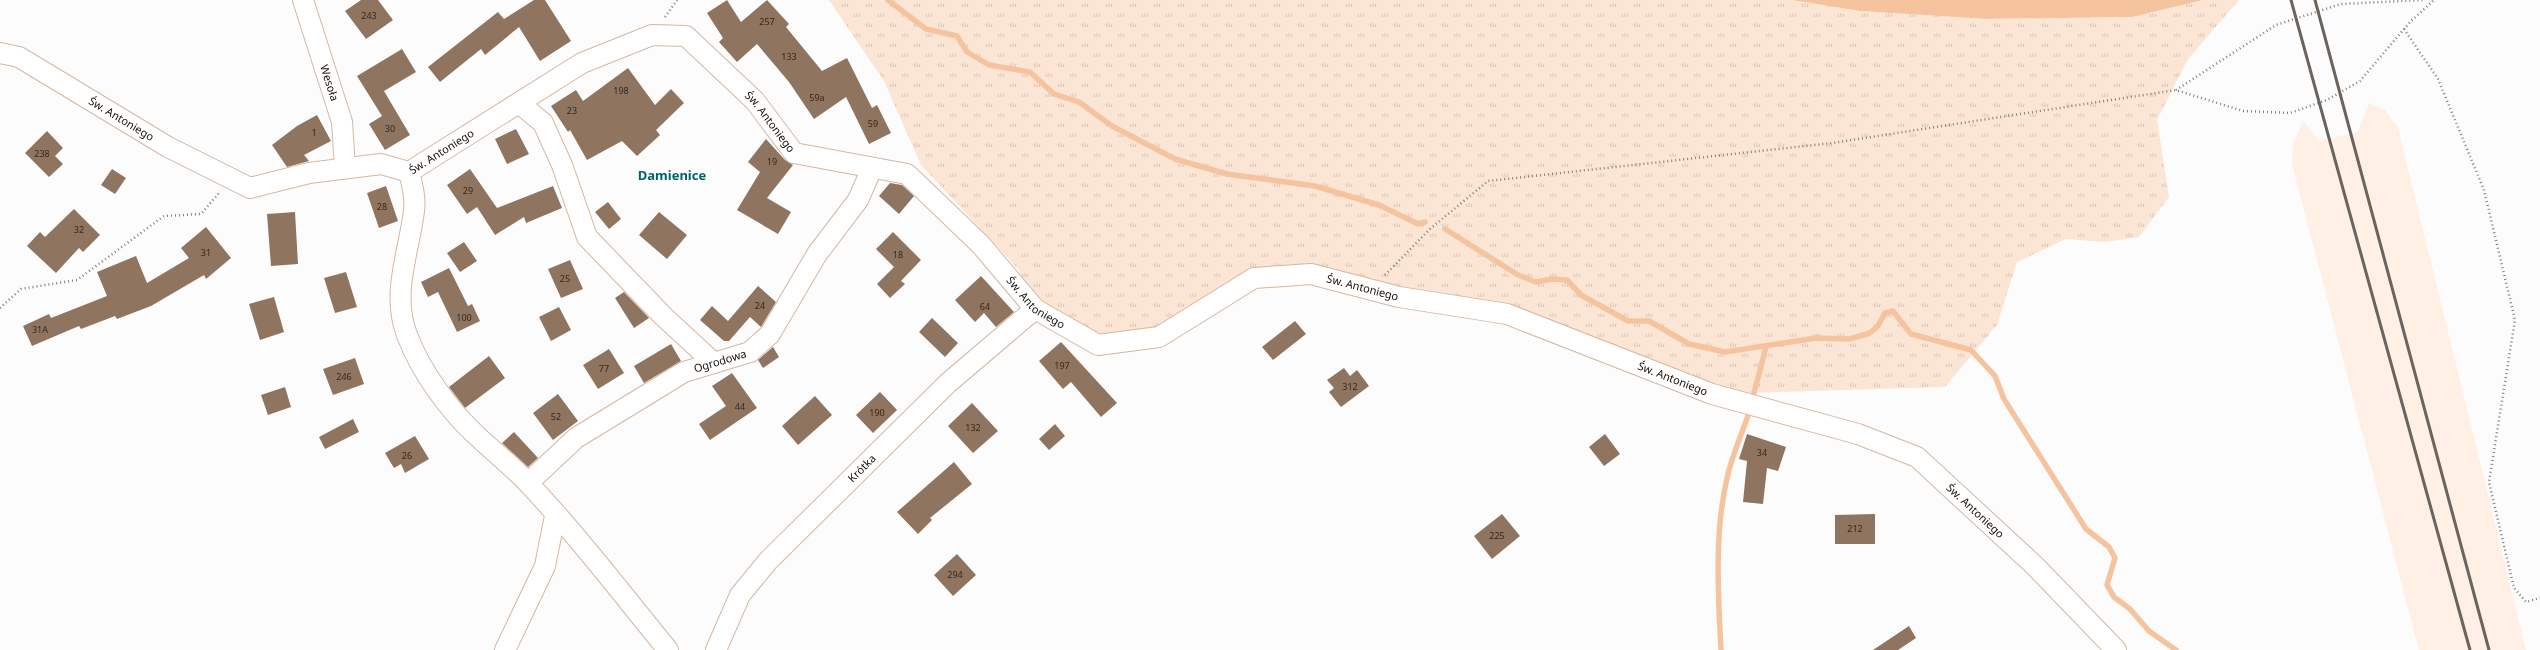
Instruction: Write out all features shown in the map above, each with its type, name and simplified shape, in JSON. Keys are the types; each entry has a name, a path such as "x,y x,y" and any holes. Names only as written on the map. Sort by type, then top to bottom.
{"street":[{"name":"Wesoła","path":"303,0 342,122 345,168"},
{"name":"Św. Antoniego","path":"0,53 19,57 168,147 250,188 310,173 381,164 409,172 582,63 652,35 686,36 755,101 794,153 907,174 981,245 1035,309 1098,345 1158,337 1254,278 1312,274 1399,297 1507,314 1712,394 1858,434 1917,457 2035,566 2116,650"},
{"path":"519,103 543,123 562,165 587,237 663,316 714,363"},
{"name":"Ogrodowa","path":"528,483 576,438 684,372 750,352 770,334 817,254 858,200 872,168"},
{"path":"409,172 413,191 414,210 400,294 407,335 446,401 476,435 528,483 555,516 585,548 668,650"},
{"name":"Krótka","path":"716,650 740,595 768,561 948,383 1035,309"},
{"path":"505,650 545,566 555,516"}],"path":[{"path":"1370,289 1430,229 1488,181 1832,143 2176,90 2276,25 2341,4 2423,0"},
{"path":"2176,90 2243,111 2290,113 2327,100 2360,81 2404,29 2434,0"},
{"path":"2404,29 2438,79 2484,190 2495,236 2515,320 2489,482 2514,588 2526,602 2540,598"},
{"path":"0,308 22,289 77,280 164,216 202,214 232,179"}],"shaded area":[{"path":"1792,0 2203,0 2132,17 1987,19 1860,11"},
{"path":"2369,103 2385,110 2398,128 2526,650 2419,650 2292,164 2293,145 2303,121 2320,141 2358,132"}],"green space":[{"path":"829,0 1792,0 1860,11 1987,19 2132,17 2203,0 2239,0 2188,59 2157,120 2169,197 2139,237 2105,242 2066,239 2017,262 1997,325 1945,387 1712,394 1507,314 1311,274 1254,278 1159,337 1098,345 1035,309 1018,269 921,165 884,81"}],"building":[{"path":"361,0 378,0 393,20 366,39 345,11"},
{"path":"534,0 545,0 571,41 540,61 519,27 485,55 481,49 440,82 428,67 498,12 504,19"},
{"path":"727,0 741,22 767,0 789,24 786,27 822,71 847,58 872,108 877,105 891,133 869,144 846,97 814,119 789,82 757,44 737,62 719,42 723,38 707,13"},
{"path":"402,49 416,72 384,91 410,135 385,150 369,124 382,116 357,76"},
{"path":"628,68 655,105 671,89 684,103 656,130 660,135 637,156 622,141 587,160 570,130 568,132 551,106 576,90 583,101"},
{"path":"317,115 331,141 304,155 309,161 287,167 272,145 297,126"},
{"path":"516,129 529,154 507,164 495,139"},
{"path":"47,131 63,148 55,156 63,164 49,177 25,153"},
{"path":"766,139 785,160 793,165 767,198 791,212 778,234 737,210 760,172 748,162"},
{"path":"112,169 126,178 115,194 101,185"},
{"path":"470,169 497,208 553,186 562,208 526,223 524,217 495,235 477,207 467,214 447,185"},
{"path":"890,183 902,185 914,196 899,214 879,196"},
{"path":"386,186 398,221 379,228 367,193"},
{"path":"608,202 621,219 609,229 595,212"},
{"path":"74,209 100,235 83,252 79,248 56,273 27,246 40,232 45,237"},
{"path":"295,212 298,264 271,266 267,214"},
{"path":"659,212 687,235 667,259 639,235"},
{"path":"206,227 231,258 206,279 204,275 151,306 117,319 115,316 81,329 79,326 32,346 23,326 49,314 51,318 107,296 97,272 136,256 147,283 189,258 181,248"},
{"path":"893,232 921,260 901,281 905,284 890,298 877,284 894,267 876,249"},
{"path":"464,242 477,261 460,272 447,253"},
{"path":"570,260 583,289 561,298 548,269"},
{"path":"449,268 468,306 472,304 480,321 457,332 438,292 428,297 421,282"},
{"path":"346,272 357,307 335,313 324,278"},
{"path":"981,276 1014,312 996,327 984,313 975,322 955,300"},
{"path":"758,286 776,302 761,327 750,317 729,341 724,341 700,320 712,306 728,321"},
{"path":"624,292 649,318 634,328 615,298"},
{"path":"274,297 284,332 260,340 249,304"},
{"path":"559,307 571,330 551,341 539,317"},
{"path":"932,318 958,343 945,357 919,332"},
{"path":"1295,321 1306,334 1273,360 1262,347"},
{"path":"1061,342 1117,403 1101,417 1071,382 1063,389 1039,361"},
{"path":"671,344 681,361 644,383 634,366"},
{"path":"773,347 779,357 763,368 758,360"},
{"path":"609,349 624,373 598,389 583,365"},
{"path":"489,356 505,378 465,408 449,387"},
{"path":"355,358 364,384 333,395 323,369"},
{"path":"1344,368 1350,376 1357,370 1369,386 1341,407 1329,392 1334,388 1327,380"},
{"path":"732,373 757,408 710,440 699,424 726,406 712,386"},
{"path":"285,387 291,407 268,415 261,395"},
{"path":"880,392 897,410 873,433 856,415"},
{"path":"558,394 578,421 553,440 533,413"},
{"path":"815,396 832,415 798,445 782,426"},
{"path":"972,403 998,431 973,453 948,426"},
{"path":"353,419 359,432 325,449 319,437"},
{"path":"1055,424 1065,436 1049,450 1039,439"},
{"path":"514,432 538,458 528,467 502,443"},
{"path":"1605,434 1620,454 1604,466 1589,447"},
{"path":"1747,434 1786,447 1778,471 1767,468 1763,504 1743,502 1747,461 1739,459"},
{"path":"415,436 429,459 405,473 401,464 394,468 385,453"},
{"path":"954,462 972,484 930,518 932,520 918,534 897,512"},
{"path":"1502,514 1520,536 1492,559 1474,536"},
{"path":"1875,514 1875,544 1835,544 1835,515"},
{"path":"957,554 976,575 953,596 934,575"},
{"path":"1909,626 1916,638 1898,650 1873,650"}],"waterway":[{"path":"888,0 926,29 957,36 967,52 989,65 1030,72 1054,94 1079,102 1112,126 1175,159 1227,174 1315,186 1379,205 1418,224 1425,222"},
{"path":"1445,229 1518,275 1536,282 1552,279 1567,280 1581,295 1628,321 1649,321 1689,344 1725,352 1816,338 1850,339 1870,333 1878,326 1885,313 1893,311 1911,334 1971,350 1995,376 2004,399 2086,529 2109,547 2115,558 2107,585 2114,597 2130,609 2149,631 2176,650"},
{"path":"1753,397 1766,347"},
{"path":"1721,650 1718,562 1721,517 1730,466 1749,413"}],"railway":[{"path":"2291,0 2470,650"},
{"path":"2315,0 2489,650"}],"district":[{"name":"Damienice","path":"672,175"}]}
